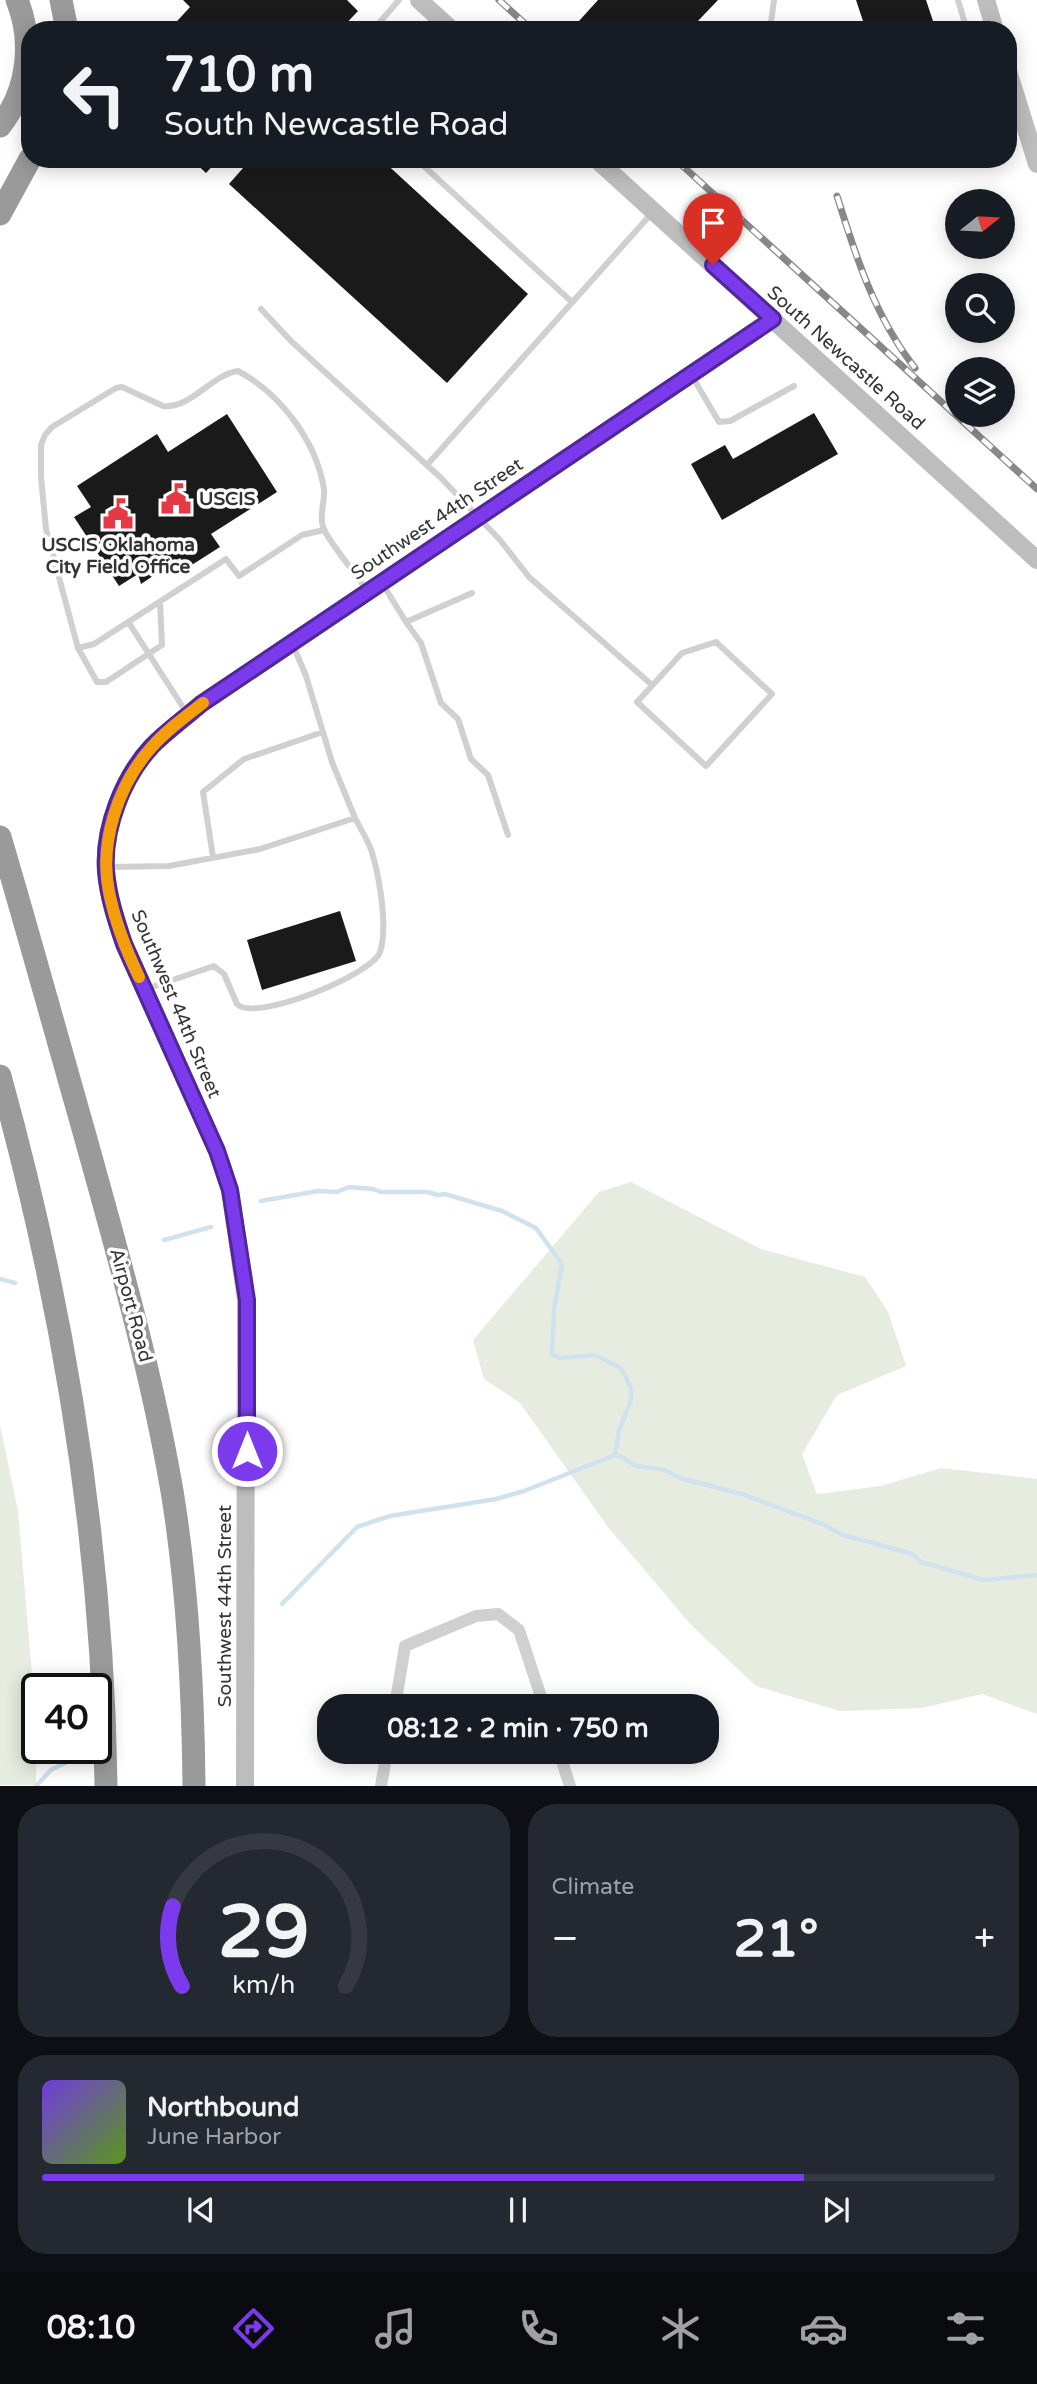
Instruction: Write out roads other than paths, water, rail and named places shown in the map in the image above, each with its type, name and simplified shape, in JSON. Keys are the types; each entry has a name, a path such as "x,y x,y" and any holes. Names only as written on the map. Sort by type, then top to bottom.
{"highway":[{"path":"17,0 24,21"},
{"path":"61,0 64,21"},
{"path":"0,126 17,99 21,85"},
{"path":"0,214 25,168"},
{"name":"Airport Road","path":"1,839 114,1241 156,1406 184,1579 191,1665 194,1786"},
{"path":"0,1076 41,1235 76,1422 93,1550 102,1668 106,1786"}],"street":[{"path":"419,0 442,21"},
{"path":"986,0 992,21"},
{"path":"1017,100 1037,164"},
{"name":"South Newcastle Road","path":"606,168 1037,560"},
{"name":"Southwest 44th Street","path":"245,1786 247,1300 230,1190 124,944 108,891 106,867 115,811 129,779 151,747 201,704 773,319"},
{"path":"397,1694 405,1646 476,1616 498,1614 519,1630 540,1694"},
{"path":"381,1786 385,1764"},
{"path":"563,1764 570,1786"}],"lane":[{"path":"381,21 399,0"},
{"path":"771,21 774,0"},
{"path":"958,0 964,21"},
{"path":"426,168 572,302"},
{"path":"427,465 653,211"},
{"path":"261,309 291,341 427,465 478,517 529,577 652,685"},
{"path":"160,602 162,645 106,682 97,682 78,648 46,529 41,445 52,428 110,390 122,387 169,407 238,371 256,380 280,402 315,455 324,492 324,530 406,622 421,643 441,703 458,719 471,759 488,775 508,835"},
{"path":"691,374 719,422 730,421 794,386"},
{"path":"78,648 94,644 226,559 239,576 302,534 324,530"},
{"path":"406,622 472,593"},
{"path":"129,622 188,715"},
{"path":"145,989 214,966 224,974 241,1008 271,1008 342,981 367,968 380,954 382,914 373,855 331,761 306,676 292,642"},
{"path":"716,642 772,694 706,766 637,702 652,685 682,653 716,642"},
{"path":"214,857 203,792 244,759 323,733"},
{"path":"106,867 169,866 260,849 355,818"}],"waterway":[{"path":"261,1201 318,1191 337,1192 349,1187 381,1192 428,1192 445,1194 502,1211 536,1228 562,1264 554,1310 552,1354 559,1358 595,1355 621,1368 631,1389 631,1400 619,1431 615,1455"},
{"path":"164,1240 211,1227"},
{"path":"0,1279 15,1283"},
{"path":"282,1604 357,1527 390,1516 496,1499 524,1491 615,1455 636,1466 665,1470 680,1478 745,1495 825,1525 840,1534 913,1554 921,1562 984,1580 1037,1575"},
{"path":"36,1786 51,1770 63,1764"}],"railway":[{"path":"499,0 522,21"},
{"path":"685,168 1037,489"},
{"path":"837,196 868,286 889,328 915,368"}],"place":[{"name":"USCIS","path":"176,499"},
{"name":"USCIS Oklahoma City Field Office","path":"118,514"}]}
